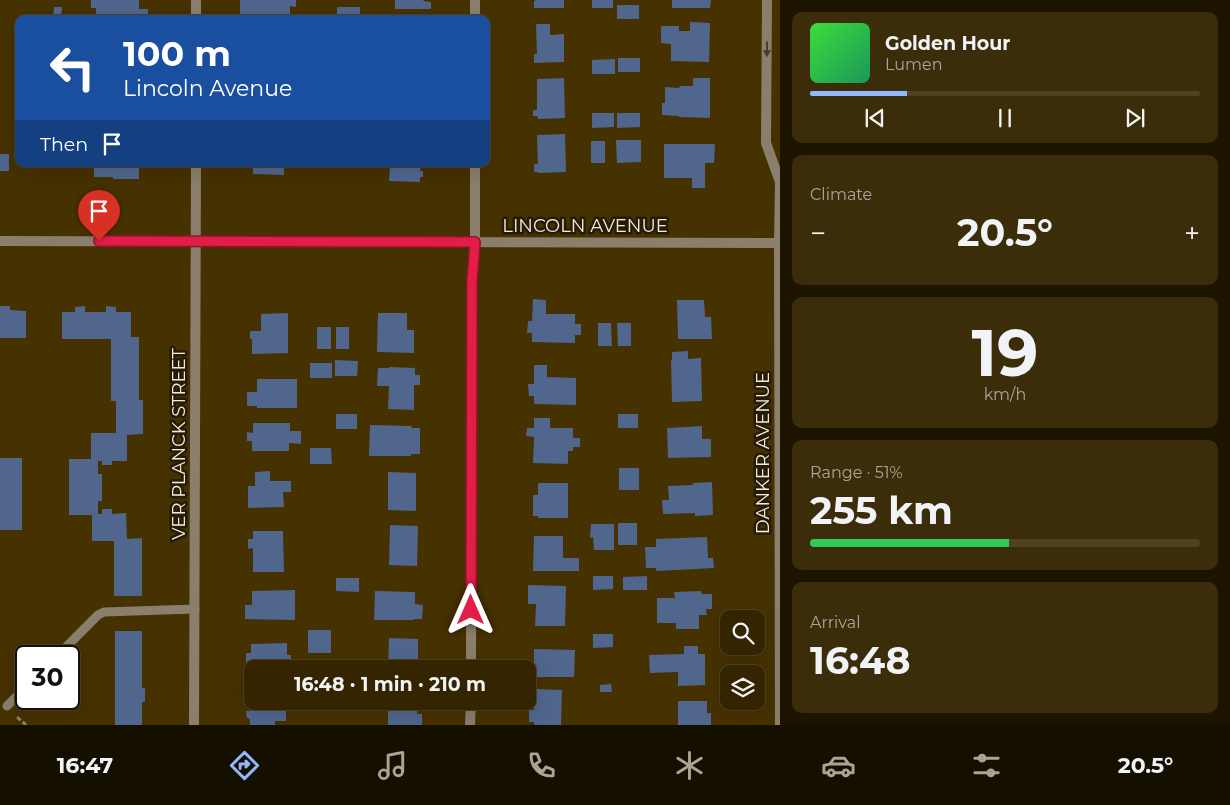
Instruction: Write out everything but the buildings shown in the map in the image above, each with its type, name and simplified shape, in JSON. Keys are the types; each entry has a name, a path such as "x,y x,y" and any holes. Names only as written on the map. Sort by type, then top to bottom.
{"street":[{"path":"196,0 196,15"},
{"path":"475,0 475,15"},
{"name":"DANKER AVENUE","path":"767,0 766,143 780,182 780,725"},
{"name":"VER PLANCK STREET","path":"194,725 196,167"},
{"path":"471,660 472,291 475,242 475,167"},
{"name":"LINCOLN AVENUE","path":"0,241 779,243"},
{"path":"470,725 471,710"}],"lane":[{"path":"68,645 98,615 104,612 195,609"},
{"path":"7,706 15,698"}],"route":[{"path":"99,241 475,242 472,281 471,610"}]}
